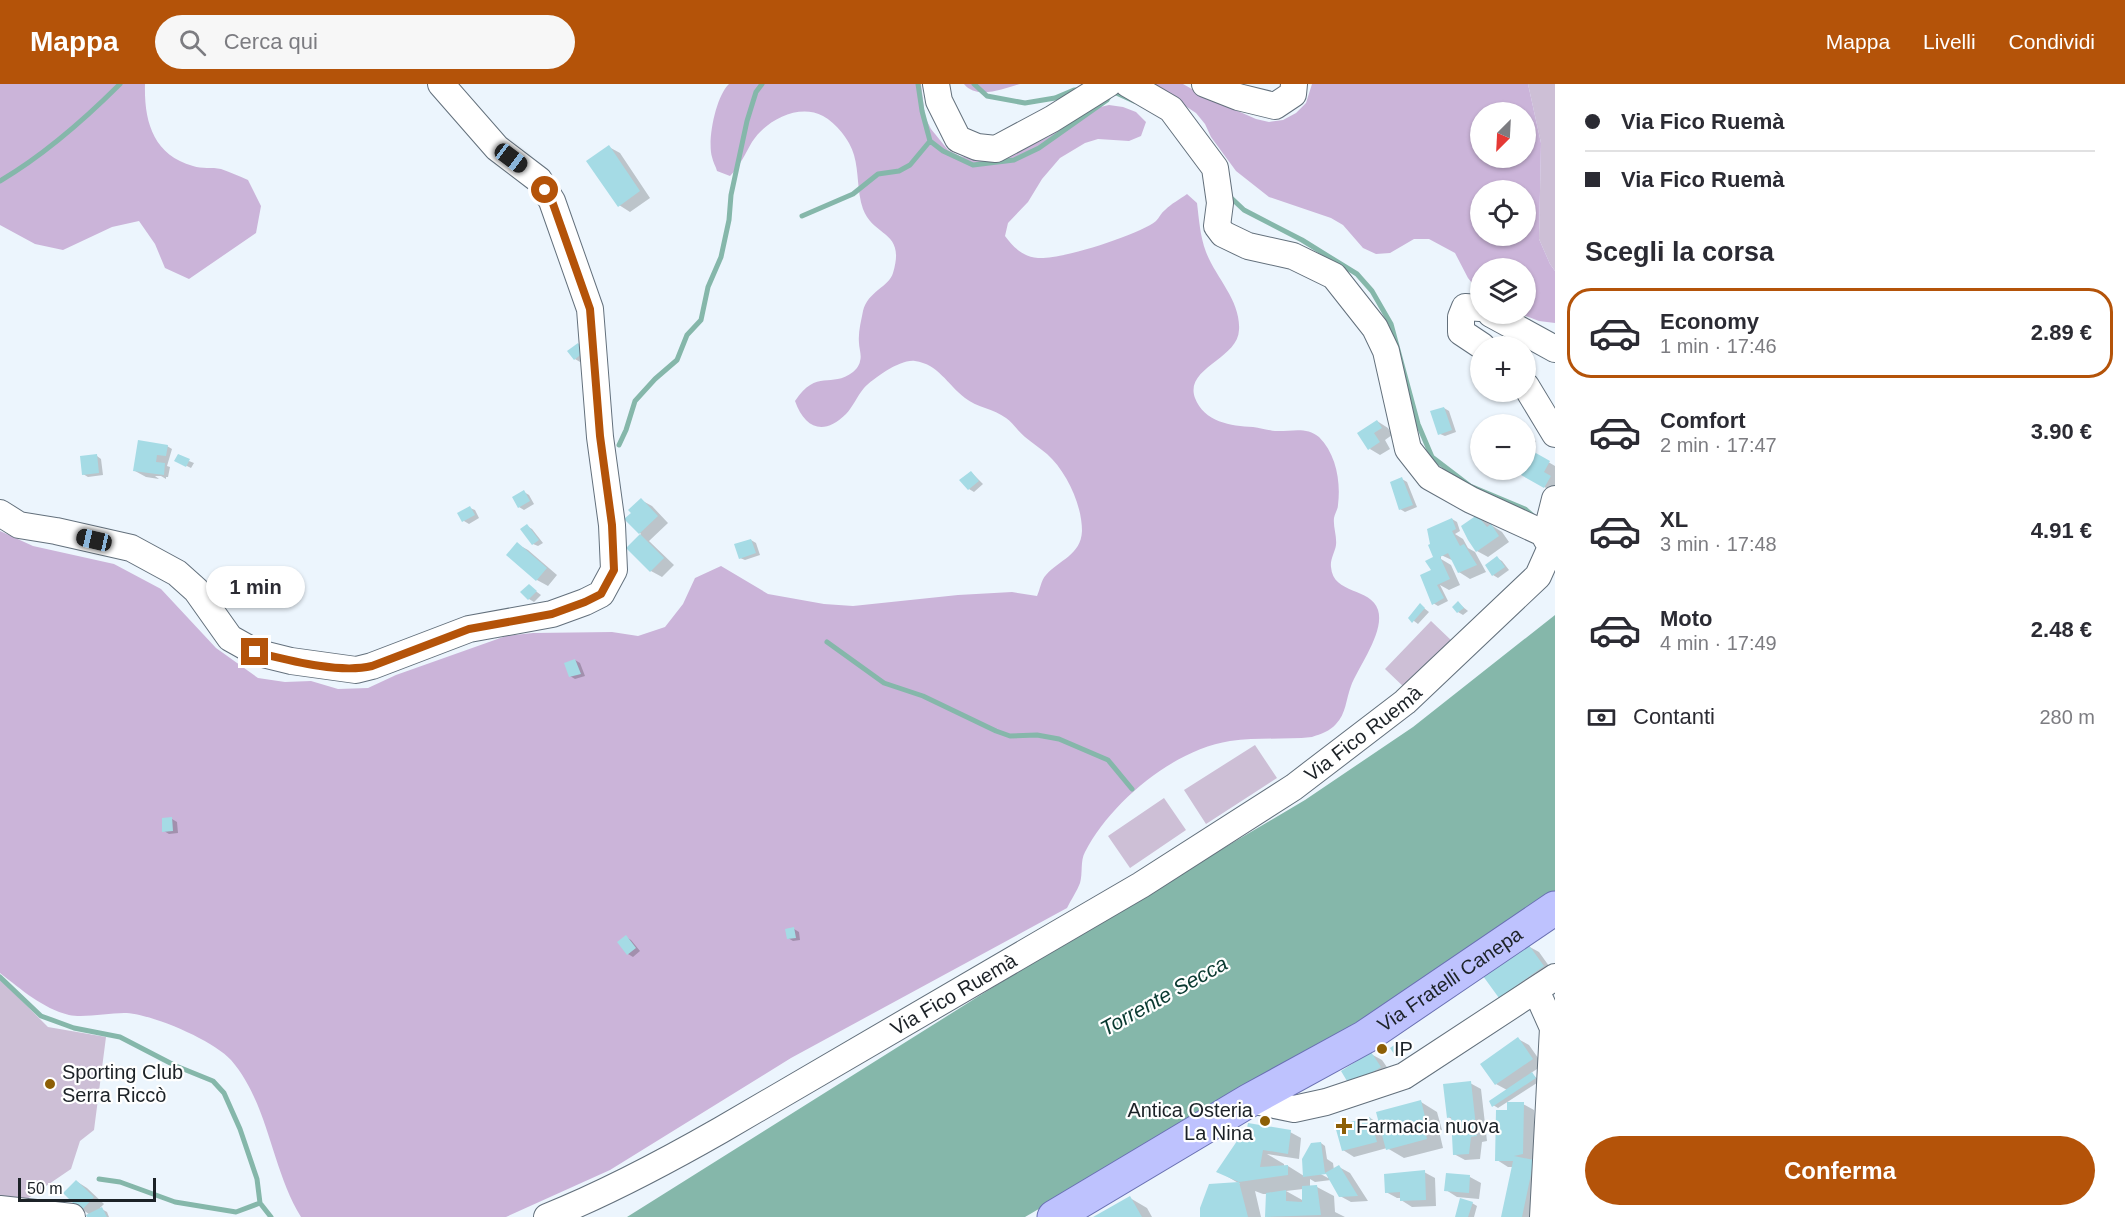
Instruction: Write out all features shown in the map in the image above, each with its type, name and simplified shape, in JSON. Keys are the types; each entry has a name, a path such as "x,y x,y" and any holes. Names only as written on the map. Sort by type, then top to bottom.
{"main road":[{"name":"Via Fratelli Canepa","path":"1054,1217 1250,1100 1365,1037 1555,909"}],"street":[{"path":"0,513 19,525 131,548 177,573 196,590 231,638 255,652 356,670 469,629 552,614 601,594 614,570 612,525 600,436 590,309 552,201 539,180 497,148 441,84"},
{"path":"936,84 939,101 958,140 977,147 996,149 1108,84"},
{"name":"Via Fico Ruemà","path":"547,1217 577,1205 690,1148 1141,885 1294,787 1405,702 1538,576 1551,547 1543,533 1547,516 1471,500 1430,477 1408,450 1386,351 1375,328 1334,276 1293,256 1248,246 1223,234 1217,226 1220,203 1215,168 1171,109 1128,84"},
{"path":"1205,84 1238,97 1275,106 1293,93 1294,84"},
{"path":"1470,307 1465,307 1461,317 1461,332 1470,338"},
{"path":"1509,324 1555,349"},
{"path":"1536,402 1555,434"},
{"path":"1250,1100 1294,1109 1326,1102 1404,1076 1546,984 1553,1028 1543,1217"},
{"path":"1320,1063 1317,1085 1326,1102"},
{"path":"0,1209 72,1217"}],"shaded area":[{"path":"0,84 145,84 149,123 160,145 168,154 193,166 221,169 248,180 261,206 256,233 189,279 165,268 155,244 139,221 112,227 63,250 35,244 0,225"},
{"path":"729,84 921,84 925,117 931,129 948,150 973,159 999,161 1048,137 1096,108 1109,105 1136,112 1146,122 1141,136 1129,141 1098,139 1085,143 1060,158 1042,179 1028,202 1008,223 1005,236 1023,254 1049,258 1081,251 1147,227 1156,221 1167,208 1187,194 1197,203 1204,246 1210,262 1232,299 1239,319 1239,330 1230,349 1197,379 1194,388 1195,398 1205,413 1227,424 1275,431 1309,432 1319,437 1325,444 1336,468 1339,487 1338,507 1334,516 1336,545 1331,561 1333,576 1345,587 1374,603 1379,619 1374,639 1354,678 1342,716 1331,729 1312,737 1250,739 1208,746 1166,767 1127,797 1096,833 1083,856 1080,883 1067,908 791,1058 610,1170 506,1217 301,1217 283,1178 254,1096 244,1077 222,1052 180,1029 135,1014 82,1016 59,1012 33,998 0,973 0,531 33,546 114,564 161,589 216,648 258,678 285,682 311,681 338,689 368,688 396,675 506,636 533,633 612,632 638,636 665,627 683,604 695,578 721,566 768,594 824,604 853,606 1012,592 1037,596 1046,575 1078,546 1082,531 1081,521 1072,489 1060,469 1047,454 1006,418 969,401 936,370 915,361 895,366 874,379 859,394 846,414 830,425 816,426 804,418 799,410 795,401 810,385 845,377 858,367 861,359 859,335 863,311 869,299 891,278 896,259 895,249 892,242 874,225 863,209 856,162 846,138 828,119 814,112 794,113 774,121 758,134 730,176 717,171 712,159 712,130 720,98"},
{"path":"964,84 1020,84 983,92 969,89"},
{"path":"1152,84 1183,84 1206,97 1256,119 1269,122 1283,120 1296,113 1306,103 1312,84 1528,84 1532,102 1470,102 1470,168 1536,168 1536,120 1541,143 1539,239 1555,271 1555,323 1536,320 1536,258 1470,258 1470,280 1455,253 1429,239 1414,239 1390,253 1376,254 1363,248 1343,225 1331,218 1269,197 1236,171 1211,137 1205,124 1196,113"},
{"path":"1528,84 1555,84 1555,271 1539,239 1541,143 1536,120 1536,102 1532,102"},
{"path":"1431,621 1453,642 1407,690 1385,669"},
{"path":"1255,745 1277,778 1206,824 1184,790"},
{"path":"1164,798 1186,830 1130,868 1108,836"},
{"name":"Sporting Club Serra Riccò","path":"0,979 48,1027 106,1037 94,1130 80,1141 71,1169 24,1201 0,1198"}],"water":[{"name":"Torrente Secca","path":"1555,615 1555,891 1421,983 1295,1060 1025,1217 627,1217 1073,937 1305,800 1413,727"}],"building":[{"path":"609,145 640,191 618,207 586,161"},
{"path":"578,343 584,352 574,360 567,351"},
{"path":"1444,407 1452,430 1438,435 1430,411"},
{"path":"1377,420 1382,428 1374,433 1380,442 1368,450 1357,433"},
{"path":"138,440 168,445 166,456 157,455 156,462 165,463 164,475 133,471"},
{"path":"1536,453 1550,461 1544,472 1551,476 1544,488 1530,480 1536,480"},
{"path":"97,454 99,473 82,475 80,456"},
{"path":"178,454 190,459 186,467 174,461"},
{"path":"971,471 979,481 968,490 959,480"},
{"path":"1402,477 1413,505 1399,510 1390,482"},
{"path":"524,490 530,501 518,508 512,497"},
{"path":"641,498 658,516 639,534 624,519 631,513 628,510"},
{"path":"470,506 475,515 462,522 457,513"},
{"path":"1477,515 1487,527 1491,524 1499,536 1476,552 1461,526"},
{"path":"1452,518 1456,529 1452,531 1460,546 1464,544 1477,565 1458,573 1448,553 1440,557 1450,579 1437,585 1444,598 1432,605 1420,575 1431,570 1425,561 1433,557 1428,545 1430,544 1427,529"},
{"path":"527,524 539,540 532,545 520,529"},
{"path":"640,534 664,558 650,572 626,548"},
{"path":"751,539 756,553 739,559 734,544"},
{"path":"517,542 547,568 536,581 506,555"},
{"path":"1497,556 1505,567 1492,576 1485,565"},
{"path":"529,584 537,591 528,600 520,592"},
{"path":"1458,601 1464,608 1457,613 1452,607"},
{"path":"1420,603 1425,608 1412,623 1408,618"},
{"path":"575,659 581,674 569,677 564,663"},
{"path":"172,817 173,831 162,832 162,818"},
{"path":"794,927 796,938 787,939 785,929"},
{"path":"626,935 636,948 627,955 617,942"},
{"path":"1528,944 1544,966 1499,998 1483,976"},
{"path":"1518,1037 1533,1059 1495,1085 1480,1064"},
{"path":"1400,1041 1404,1048 1394,1054 1390,1048"},
{"path":"1371,1052 1381,1067 1350,1086 1341,1071"},
{"path":"1532,1072 1536,1078 1492,1107 1489,1101"},
{"path":"1471,1081 1477,1136 1471,1137 1469,1154 1453,1155 1451,1117 1447,1118 1443,1084"},
{"path":"1421,1100 1427,1139 1386,1150 1376,1112"},
{"path":"1507,1102 1524,1102 1523,1154 1514,1156 1534,1160 1522,1217 1501,1217 1513,1161 1495,1161 1496,1110 1507,1110"},
{"path":"1370,1117 1377,1142 1342,1151 1335,1126"},
{"path":"1248,1123 1291,1130 1288,1154 1263,1150 1260,1167 1288,1165 1288,1175 1239,1182 1216,1172 1237,1141 1244,1141"},
{"path":"1321,1142 1325,1173 1339,1165 1358,1196 1339,1197 1326,1174 1303,1177 1302,1159 1311,1143"},
{"path":"1425,1170 1426,1200 1400,1201 1400,1192 1385,1193 1384,1174"},
{"path":"1446,1173 1470,1175 1469,1193 1444,1191"},
{"path":"76,1180 94,1197 81,1211 63,1193"},
{"path":"1239,1182 1248,1217 1200,1217 1200,1208 1209,1184"},
{"path":"1317,1185 1321,1215 1265,1217 1266,1193 1286,1190 1286,1201 1302,1202 1302,1186"},
{"path":"1130,1196 1142,1217 1093,1217"},
{"path":"1460,1198 1473,1202 1468,1217 1455,1217"},
{"path":"102,1207 107,1217 87,1217 86,1215"}],"waterway":[{"path":"0,181 63,136 120,84"},
{"path":"619,445 635,401 677,360 687,335 701,320 708,287 721,257 729,220 731,195 747,121 756,92 762,84"},
{"path":"918,84 930,141 943,151 973,165 1014,160 1039,148 1107,100 1110,95"},
{"path":"974,84 987,96 1025,103 1055,98 1079,90"},
{"path":"1112,91 1134,101"},
{"path":"802,216 853,194 878,174 899,171 910,165 930,141"},
{"path":"1227,194 1244,210 1302,240 1357,274 1372,291 1391,324 1418,424 1432,457 1470,486 1525,509 1533,516"},
{"path":"827,642 884,683 923,696 996,731 1010,736 1037,735 1059,739 1108,760 1132,789"},
{"path":"0,977 41,1016 74,1028 120,1037 176,1066 213,1081 224,1093 240,1129 257,1179 260,1203 271,1217"},
{"path":"99,1179 120,1182 175,1202 236,1212 260,1203"}],"place":[{"name":"IP","path":"1382,1049"},
{"name":"Sporting Club Serra Riccò","path":"50,1084"},
{"name":"Antica Osteria La Nina","path":"1265,1121"},
{"name":"Farmacia nuova","path":"1344,1126"}],"route":[{"path":"255,652 291,661 356,670 469,629 552,614 601,594 614,570 612,525 600,436 590,309 552,201 545,190"}]}
